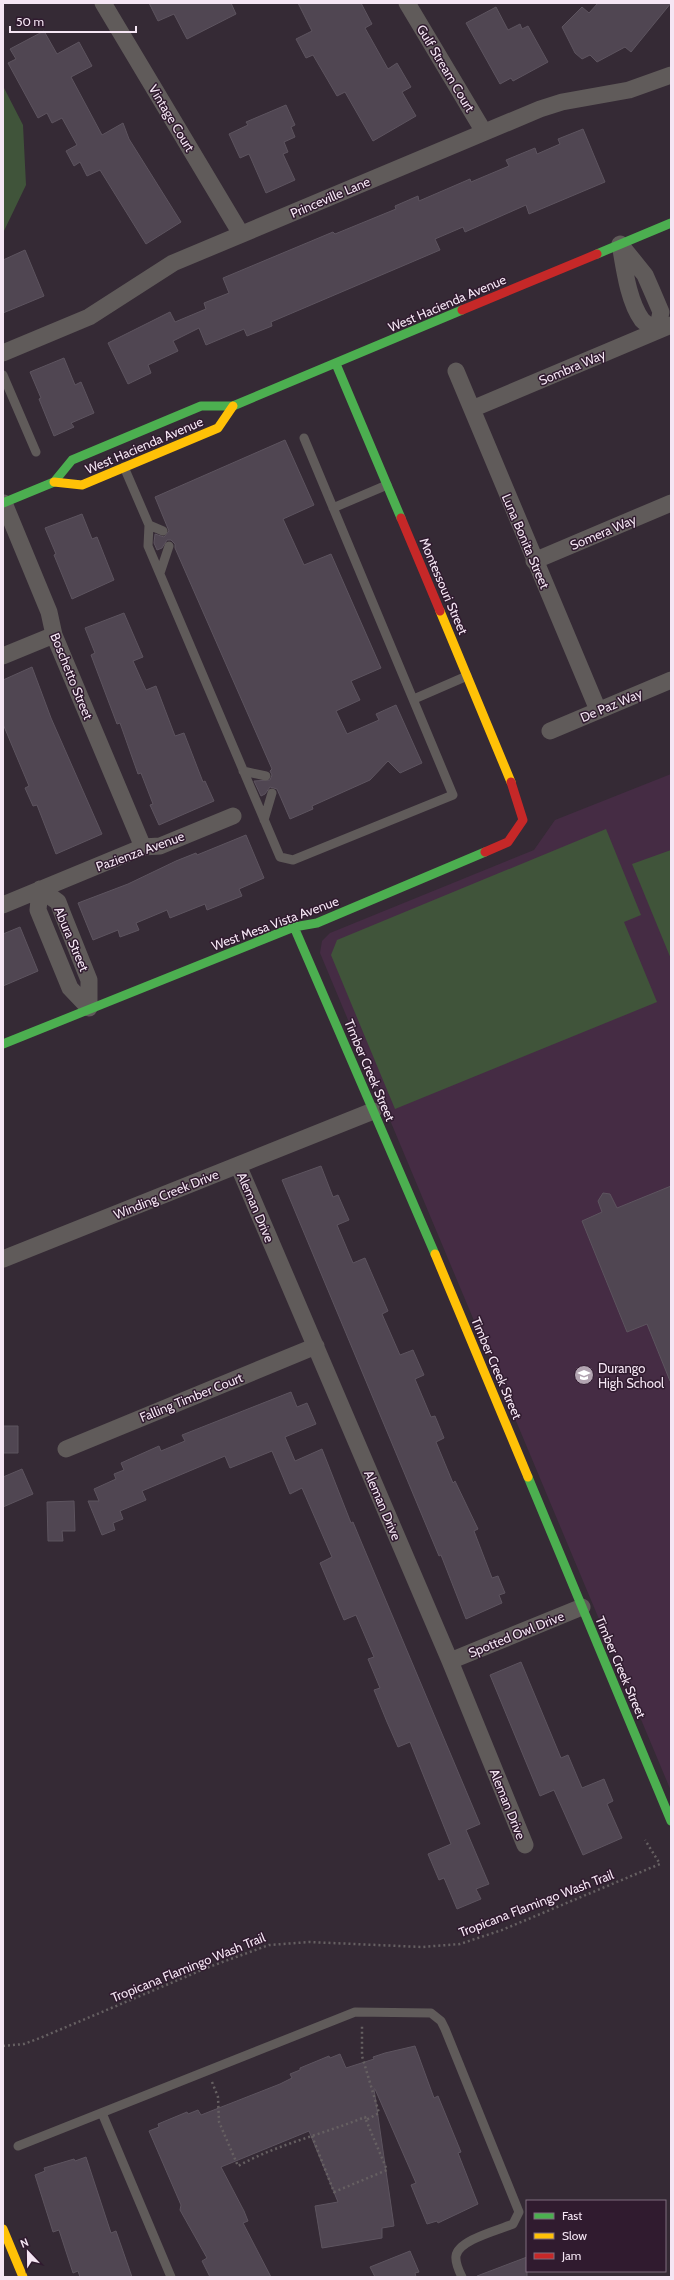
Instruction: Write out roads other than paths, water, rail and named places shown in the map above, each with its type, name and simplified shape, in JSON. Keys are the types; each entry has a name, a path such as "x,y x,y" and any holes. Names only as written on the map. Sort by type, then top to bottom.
{"street":[{"name":"Vintage Court","path":"103,3 241,234"},
{"name":"Gulf Stream Court","path":"407,3 484,132"},
{"name":"Princeville Lane","path":"3,352 89,317 173,263 484,132 540,109 562,102 629,90 671,75"},
{"name":"West Hacienda Avenue","path":"54,482 72,460 201,406 234,406 671,223"},
{"path":"620,244 626,282 643,295 642,320 664,328"},
{"name":"Sombra Way","path":"472,410 664,328"},
{"name":"Montessouri Street","path":"336,364 516,793 523,820"},
{"name":"Luna Bonita Street","path":"456,372 534,561 598,710"},
{"path":"178,425 201,406"},
{"name":"West Hacienda Avenue","path":"3,503 54,482 82,484 218,428 234,406"},
{"path":"127,466 132,452"},
{"name":"Boschetto Street","path":"3,503 49,612 54,635 143,847"},
{"name":"Somera Way","path":"534,561 671,503"},
{"path":"3,656 54,635"},
{"name":"De Paz Way","path":"550,731 671,680"},
{"name":"Pazienza Avenue","path":"3,905 143,847 160,846 232,816"},
{"name":"West Mesa Vista Avenue","path":"3,1044 89,1008 294,927 318,923 508,842 523,820"},
{"name":"Abura Street","path":"40,890 38,910 70,988 89,1008"},
{"name":"Timber Creek Street","path":"294,927 425,1230 671,1821"},
{"name":"Winding Creek Drive","path":"3,1259 373,1110"},
{"name":"Aleman Drive","path":"238,1165 450,1661 525,1845"},
{"name":"Falling Timber Court","path":"66,1449 316,1346"},
{"name":"Spotted Owl Drive","path":"450,1661 582,1607"},
{"path":"3,2229 23,2277"}],"lane":[{"path":"3,375 36,452"},
{"path":"127,466 150,525 148,546 280,857 293,860 453,795 304,438"},
{"path":"333,508 387,485"},
{"path":"150,525 163,531"},
{"path":"160,573 169,546"},
{"path":"414,699 467,676"},
{"path":"243,771 266,776"},
{"path":"264,820 272,793"},
{"path":"18,2146 355,2012 427,2012 435,2015 441,2021 518,2209 518,2216 513,2224 466,2243 458,2250 456,2262 462,2277"},
{"path":"102,2113 171,2277"}],"place":[{"name":"Durango High School","path":"584,1375"}]}
